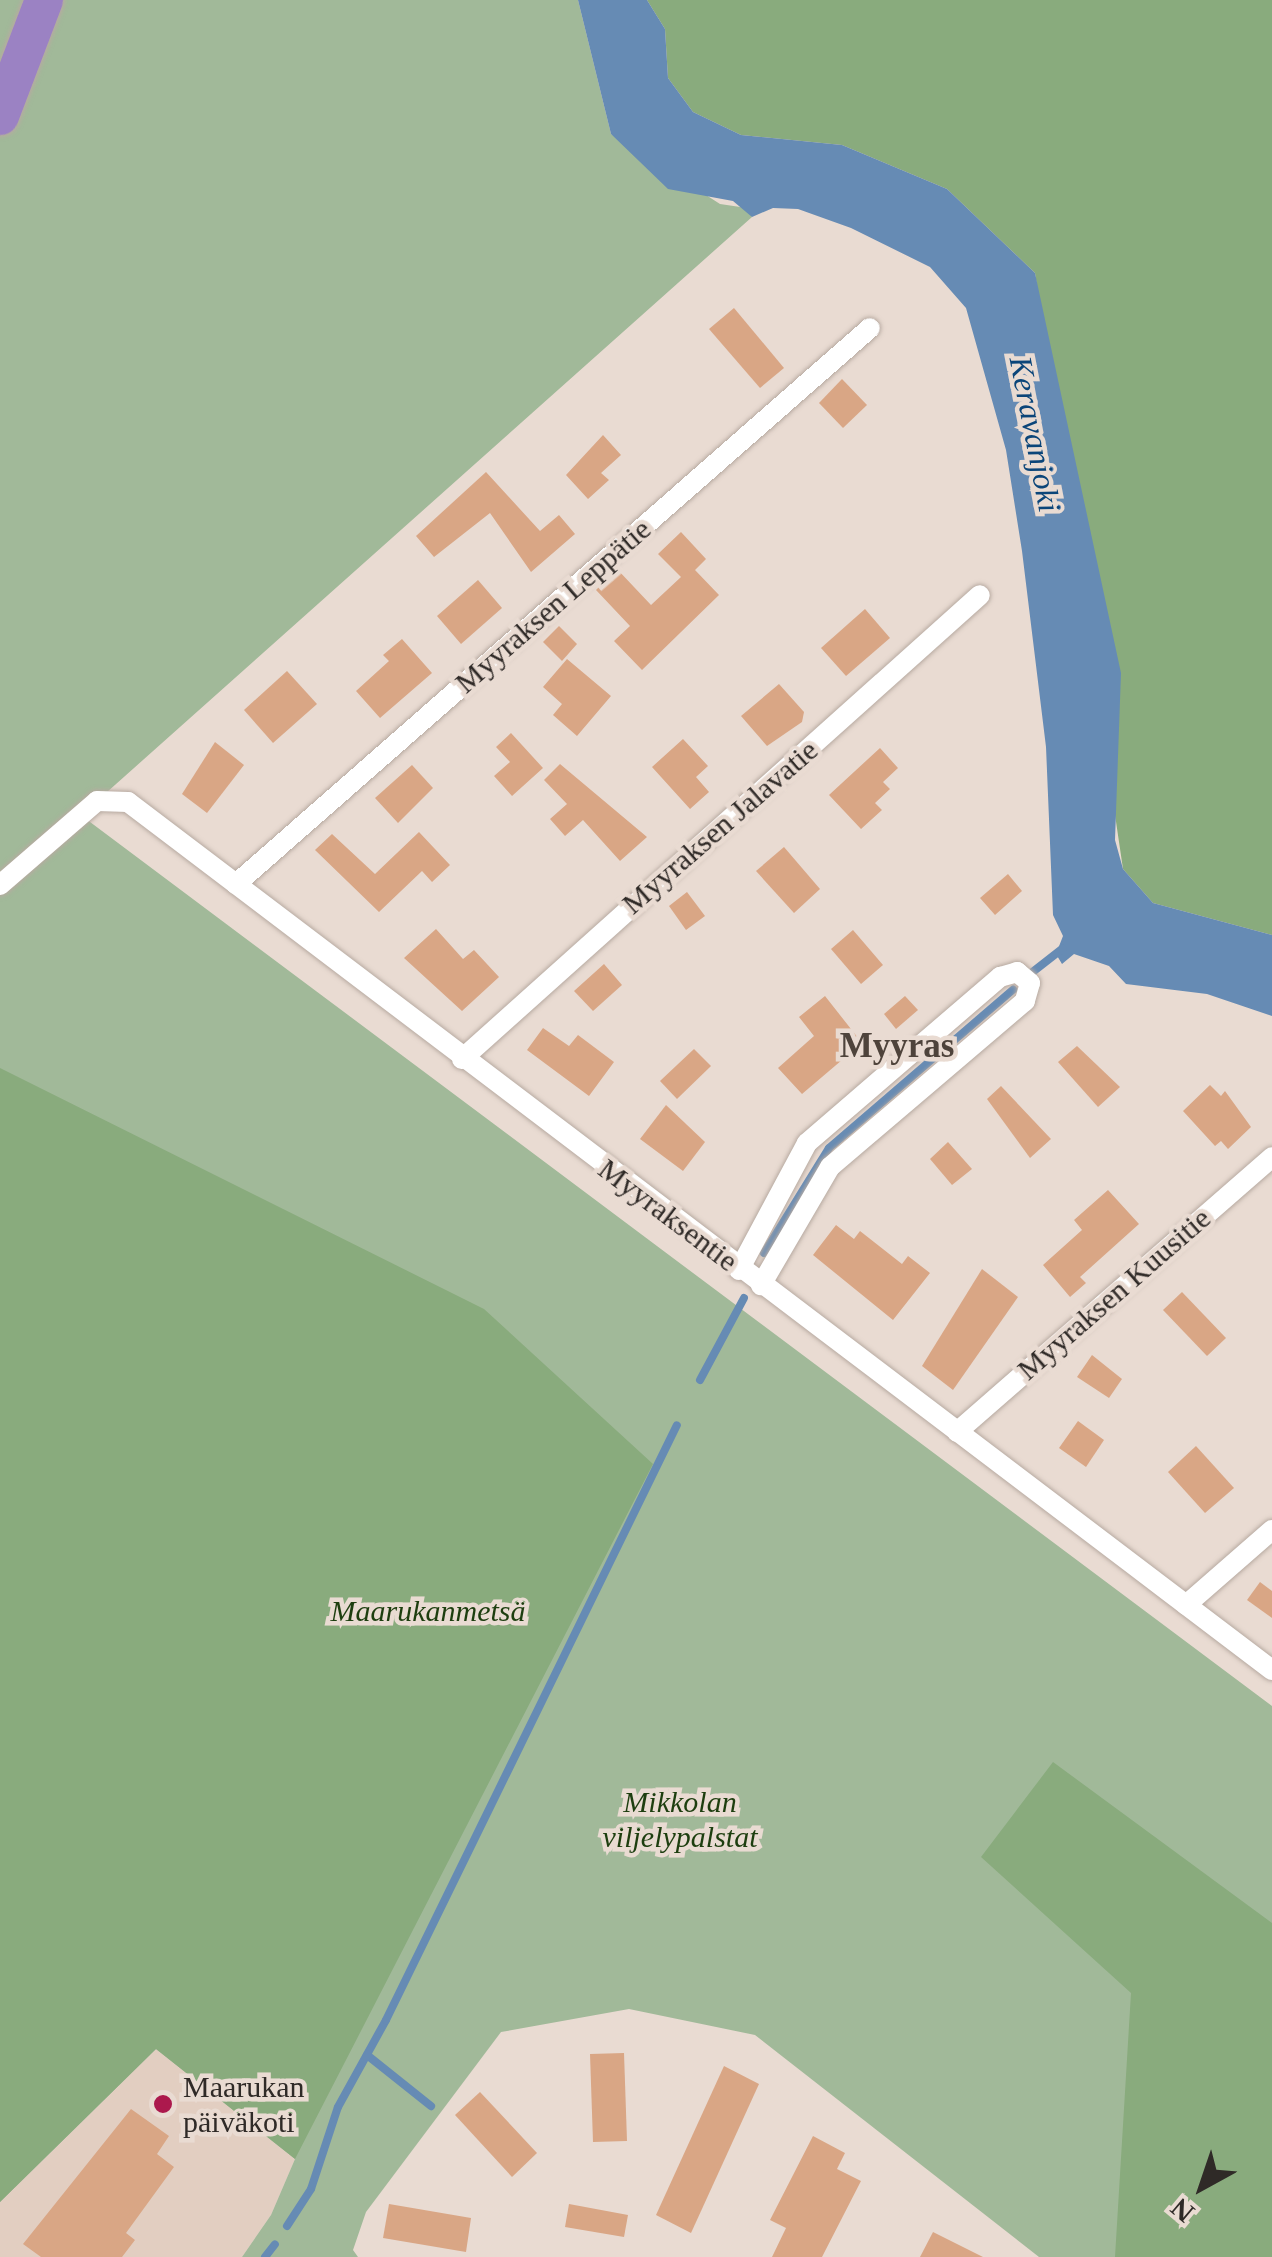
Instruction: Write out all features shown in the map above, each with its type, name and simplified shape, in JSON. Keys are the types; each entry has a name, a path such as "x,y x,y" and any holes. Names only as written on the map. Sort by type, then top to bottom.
{"highway":[{"path":"0,116 44,0"}],"street":[{"name":"Myyraksen Leppätie","path":"236,884 870,328"},
{"name":"Myyraksen Jalavatie","path":"462,1059 980,595"},
{"name":"Myyraksentie","path":"0,886 97,801 128,802 739,1270 1272,1670"},
{"path":"739,1270 807,1143 1000,977 1016,972 1030,983 1025,1001 830,1168 761,1285"},
{"name":"Myyraksen Kuusitie","path":"957,1432 1272,1157"},
{"path":"1186,1605 1272,1530"}],"shaded area":[{"name":"Maarukan päiväkoti","path":"156,2049 295,2159 271,2215 242,2257 0,2257 0,2202"}],"green space":[{"name":"Maarukanmetsä","path":"0,0 578,0 611,134 720,204 747,208 752,217 97,801 86,819 1272,1706 1272,2257 1039,2257 755,2035 629,2009 501,2032 366,2212 353,2250 358,2257 242,2257 271,2215 295,2159 156,2049 0,2202"},
{"path":"647,0 1272,0 1272,935 1153,903 1123,869 1035,273 947,189 842,145 741,135 693,112 668,78 665,29"},
{"path":"0,1068 484,1309 653,1464 295,2159 156,2049 0,2202"},
{"path":"1053,1762 1272,1923 1272,2257 1115,2257 1131,1993 981,1857"}],"water":[{"name":"Keravanjoki","path":"578,0 647,0 665,29 668,78 693,112 741,135 842,145 947,189 1035,273 1121,673 1115,840 1123,869 1153,903 1272,935 1272,1016 1207,994 1126,984 1109,966 1074,954 1062,964 1056,954 1063,936 1053,915 1046,747 1022,551 1006,450 966,308 930,267 851,228 798,209 773,208 752,217 733,201 668,189 611,134"}],"building":[{"path":"734,308 784,368 760,388 709,329"},
{"path":"842,379 867,405 843,428 819,403"},
{"path":"603,435 621,455 601,473 609,480 588,499 566,475"},
{"path":"486,472 540,531 559,515 575,534 531,572 490,513 434,557 416,536"},
{"path":"681,532 706,559 695,570 719,595 642,670 614,641 630,626 596,590 617,569 651,605 681,577 658,554"},
{"path":"478,580 502,608 461,644 437,616"},
{"path":"865,609 890,638 846,676 821,648"},
{"path":"559,626 577,644 562,661 543,642"},
{"path":"402,639 432,673 380,718 356,691 389,661 383,655"},
{"path":"567,659 611,696 577,736 553,715 562,704 543,687"},
{"path":"287,671 317,704 273,743 244,710"},
{"path":"779,684 804,712 802,722 767,746 741,716"},
{"path":"511,733 543,768 512,796 494,776 510,762 496,747"},
{"path":"683,739 708,766 696,777 709,792 690,809 652,767"},
{"path":"215,742 244,765 207,813 182,794"},
{"path":"880,748 898,768 883,782 890,789 875,803 882,810 861,829 829,795"},
{"path":"560,764 647,837 620,861 583,820 565,836 550,819 567,804 544,780"},
{"path":"412,765 433,788 398,823 375,798"},
{"path":"419,832 450,865 432,882 422,871 379,912 315,850 332,834 375,874"},
{"path":"784,847 820,889 794,913 756,871"},
{"path":"1008,874 1022,891 995,915 980,898"},
{"path":"687,892 705,916 686,930 669,906"},
{"path":"436,929 463,959 474,950 499,977 462,1011 404,958"},
{"path":"853,930 883,965 861,984 831,949"},
{"path":"604,964 622,985 593,1011 574,991"},
{"path":"825,996 862,1043 802,1094 778,1068 814,1036 799,1017"},
{"path":"905,996 918,1010 896,1029 884,1014"},
{"path":"543,1028 569,1046 578,1035 614,1062 589,1096 527,1050"},
{"path":"1077,1046 1120,1087 1098,1107 1058,1062"},
{"path":"694,1049 711,1066 677,1099 660,1081"},
{"path":"1210,1085 1221,1096 1225,1091 1251,1127 1228,1149 1221,1141 1215,1146 1183,1111"},
{"path":"1001,1086 1051,1139 1030,1158 987,1099"},
{"path":"666,1105 705,1142 683,1171 640,1139"},
{"path":"948,1142 972,1169 952,1185 930,1159"},
{"path":"1108,1190 1139,1224 1080,1277 1086,1283 1070,1297 1043,1265 1082,1230 1074,1220"},
{"path":"836,1225 854,1239 860,1231 902,1264 908,1256 930,1273 893,1320 813,1255"},
{"path":"982,1269 1018,1297 953,1390 922,1366"},
{"path":"1182,1292 1226,1338 1207,1356 1163,1310"},
{"path":"1092,1355 1122,1379 1109,1398 1077,1377"},
{"path":"1078,1421 1104,1440 1086,1467 1059,1448"},
{"path":"1196,1446 1234,1488 1205,1513 1168,1472"},
{"path":"1260,1582 1272,1591 1272,1618 1247,1600"},
{"path":"624,2053 627,2141 593,2142 590,2054"},
{"path":"724,2066 759,2084 691,2233 656,2215"},
{"path":"480,2092 537,2153 512,2177 455,2115"},
{"path":"131,2109 169,2136 157,2154 174,2167 126,2233 135,2240 122,2257 41,2257 23,2244"},
{"path":"813,2136 845,2153 837,2169 861,2181 822,2257 772,2257 786,2228 770,2220"},
{"path":"389,2204 471,2218 466,2252 383,2238"},
{"path":"569,2204 628,2215 624,2237 565,2227"},
{"path":"933,2232 983,2257 920,2257"}],"waterway":[{"path":"1030,974 1062,949"},
{"path":"764,1253 829,1148 1013,990"},
{"path":"700,1380 744,1298"},
{"path":"287,2226 311,2189 338,2107 386,2020 677,1425"},
{"path":"367,2055 431,2106"},
{"path":"265,2257 275,2244"}],"place":[{"name":"Maarukan päiväkoti","path":"163,2104"}],"district":[{"name":"Myyras","path":"897,1046"}],"park label":[{"name":"Mikkolan viljelypalstat","path":"680,1819"}]}
